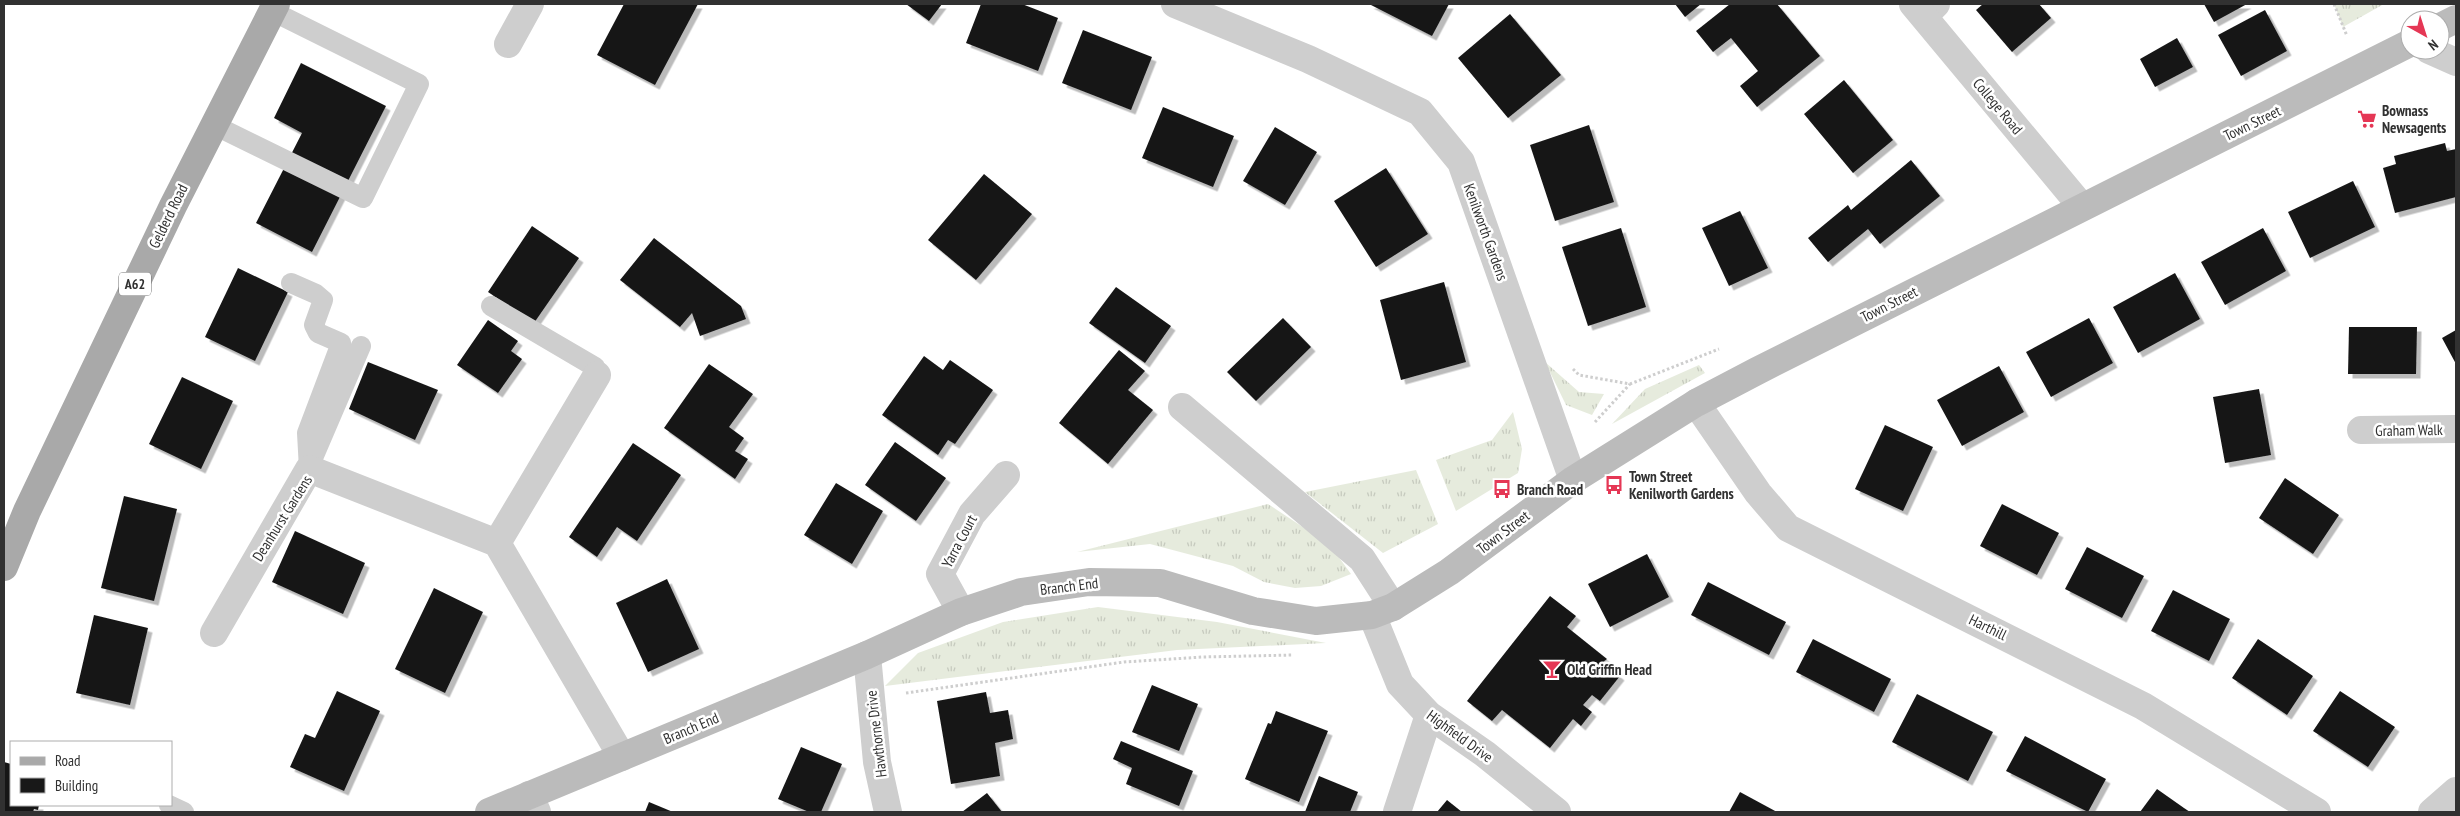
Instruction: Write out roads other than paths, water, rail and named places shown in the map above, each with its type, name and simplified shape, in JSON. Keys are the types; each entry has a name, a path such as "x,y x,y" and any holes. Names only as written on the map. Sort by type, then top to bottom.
{"main road":[{"name":"Gelderd Road","path":"4,567 32,502 172,206 274,8"},
{"name":"Town Street","path":"1382,611 1449,572 1574,480 1696,404 1757,371 2400,48"},
{"name":"Branch End","path":"488,812 533,804 622,758 867,655 961,612 1022,592 1089,582 1160,583 1253,611 1316,621 1382,611"}],"street":[{"path":"508,44 530,4"},
{"name":"Kenilworth Gardens","path":"1175,4 1308,59 1420,112 1461,162 1574,480"},
{"name":"College Road","path":"1925,8 2082,208"},
{"path":"597,375 497,543 622,758"},
{"name":"Harthill","path":"1696,404 1758,493 1788,528 2144,706 2317,812"},
{"path":"1182,407 1362,559 1382,611"},
{"name":"Graham Walk","path":"2361,430 2456,429"},
{"name":"Deanhurst Gardens","path":"214,633 309,470 497,543"},
{"name":"Yarra Court","path":"961,612 940,574 972,514 1006,475"},
{"name":"Highfield Drive","path":"1382,611 1400,684 1429,715 1485,754 1557,812"},
{"name":"Hawthorne Drive","path":"867,655 877,762 888,812"},
{"path":"1397,812 1429,715"},
{"path":"2432,812 2456,791"}],"lane":[{"path":"214,125 363,198 420,84 274,8"},
{"path":"291,283 316,294 323,300 314,325 318,334 341,343 307,433 309,470"},
{"path":"491,306 595,367 597,375"},
{"path":"309,470 361,346"},
{"path":"171,806 184,812"}],"place":[{"name":"Bownass Newsagents","path":"2367,119"},
{"name":"Town Street Kenilworth Gardens","path":"1614,485"},
{"name":"Branch Road","path":"1502,489"},
{"name":"Old Griffin Head","path":"1552,669"}]}
